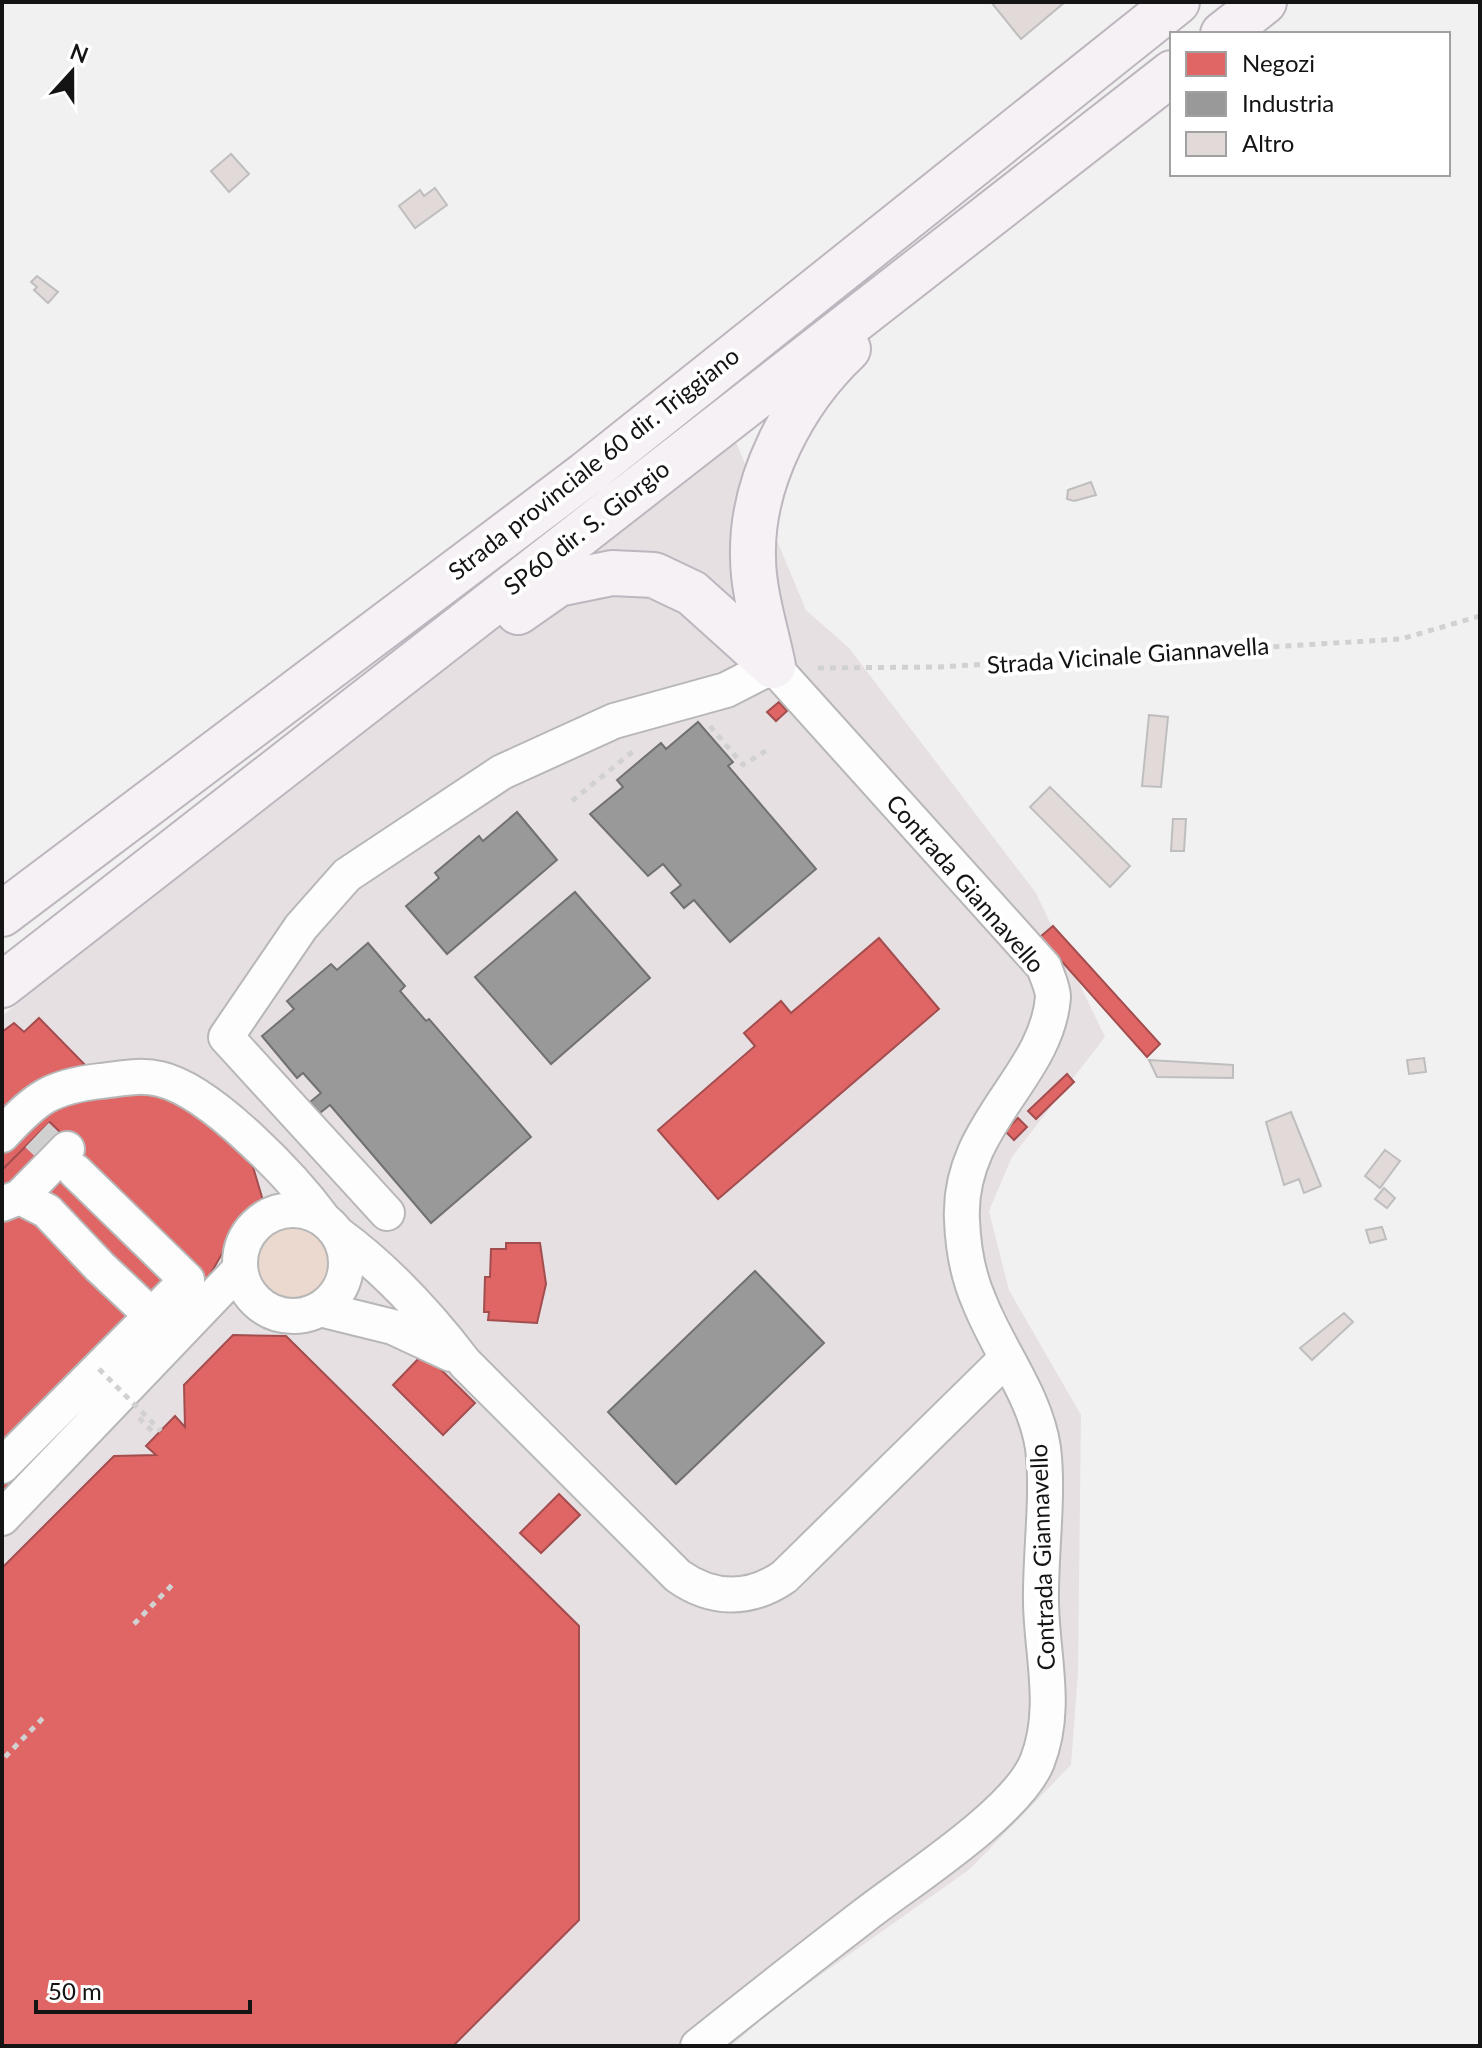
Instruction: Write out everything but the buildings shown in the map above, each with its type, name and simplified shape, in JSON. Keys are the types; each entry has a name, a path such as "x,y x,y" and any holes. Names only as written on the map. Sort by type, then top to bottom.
{"main road":[{"name":"Strada provinciale 60 dir. Triggiano","path":"2,914 586,474 1177,2"},
{"path":"1226,32 1264,2"},
{"name":"SP60 dir. S. Giorgio","path":"2,985 1170,75"},
{"path":"773,666 752,557 761,490 794,415 825,370 1003,203"},
{"path":"294,757 453,658 558,584 612,573 654,575 692,593 773,666"}],"street":[{"path":"387,1213 226,1037 301,927 347,875 516,766 614,721 726,690 773,666"},
{"name":"Contrada Giannavello","path":"698,2046 968,1836 1015,1794 1036,1764 1047,1726 1049,1664 1041,1606 1043,1448 1029,1402 979,1301 966,1260 963,1188 976,1144 1025,1068 1046,1026 1053,994 1044,967 773,666"},
{"path":"141,1076 163,1079 216,1109 301,1191 332,1228 346,1267 342,1283 320,1309 306,1314 248,1310 166,1325 100,1267 47,1211 11,1200 62,1086 141,1076"},
{"path":"2,1518 166,1325 187,1280 40,1141"},
{"path":"277,1314 252,1296 240,1269 241,1250 248,1234 261,1220 276,1212 310,1212 362,1251 428,1319 465,1363 678,1576 706,1591 724,1596 762,1590 784,1577 1007,1358"},
{"path":"2,1466 99,1369 166,1325 240,1269"},
{"path":"320,1309 393,1327 431,1342 465,1363"}],"path":[{"name":"Strada Vicinale Giannavella","path":"773,666 849,670 939,667 1401,639 1480,616"},
{"path":"702,716 743,765 767,750"},
{"path":"572,801 642,744"},
{"path":"99,1369 161,1431"},
{"path":"134,1624 173,1584"},
{"path":"5,1757 44,1717"}],"shaded area":[{"path":"736,442 806,610 849,648 1036,893 1105,1037 1012,1157 989,1211 1009,1290 1081,1415 1078,1673 1071,1765 970,1869 781,2003 731,2046 2,2046 2,1016"},
{"path":"292,1223 306,1226 319,1234 327,1247 330,1261 327,1275 319,1288 306,1296 292,1299 278,1296 265,1288 257,1275 254,1261 257,1247 265,1234 278,1226"}],"tunnel":[{"path":"37,1135 75,1171"}]}
